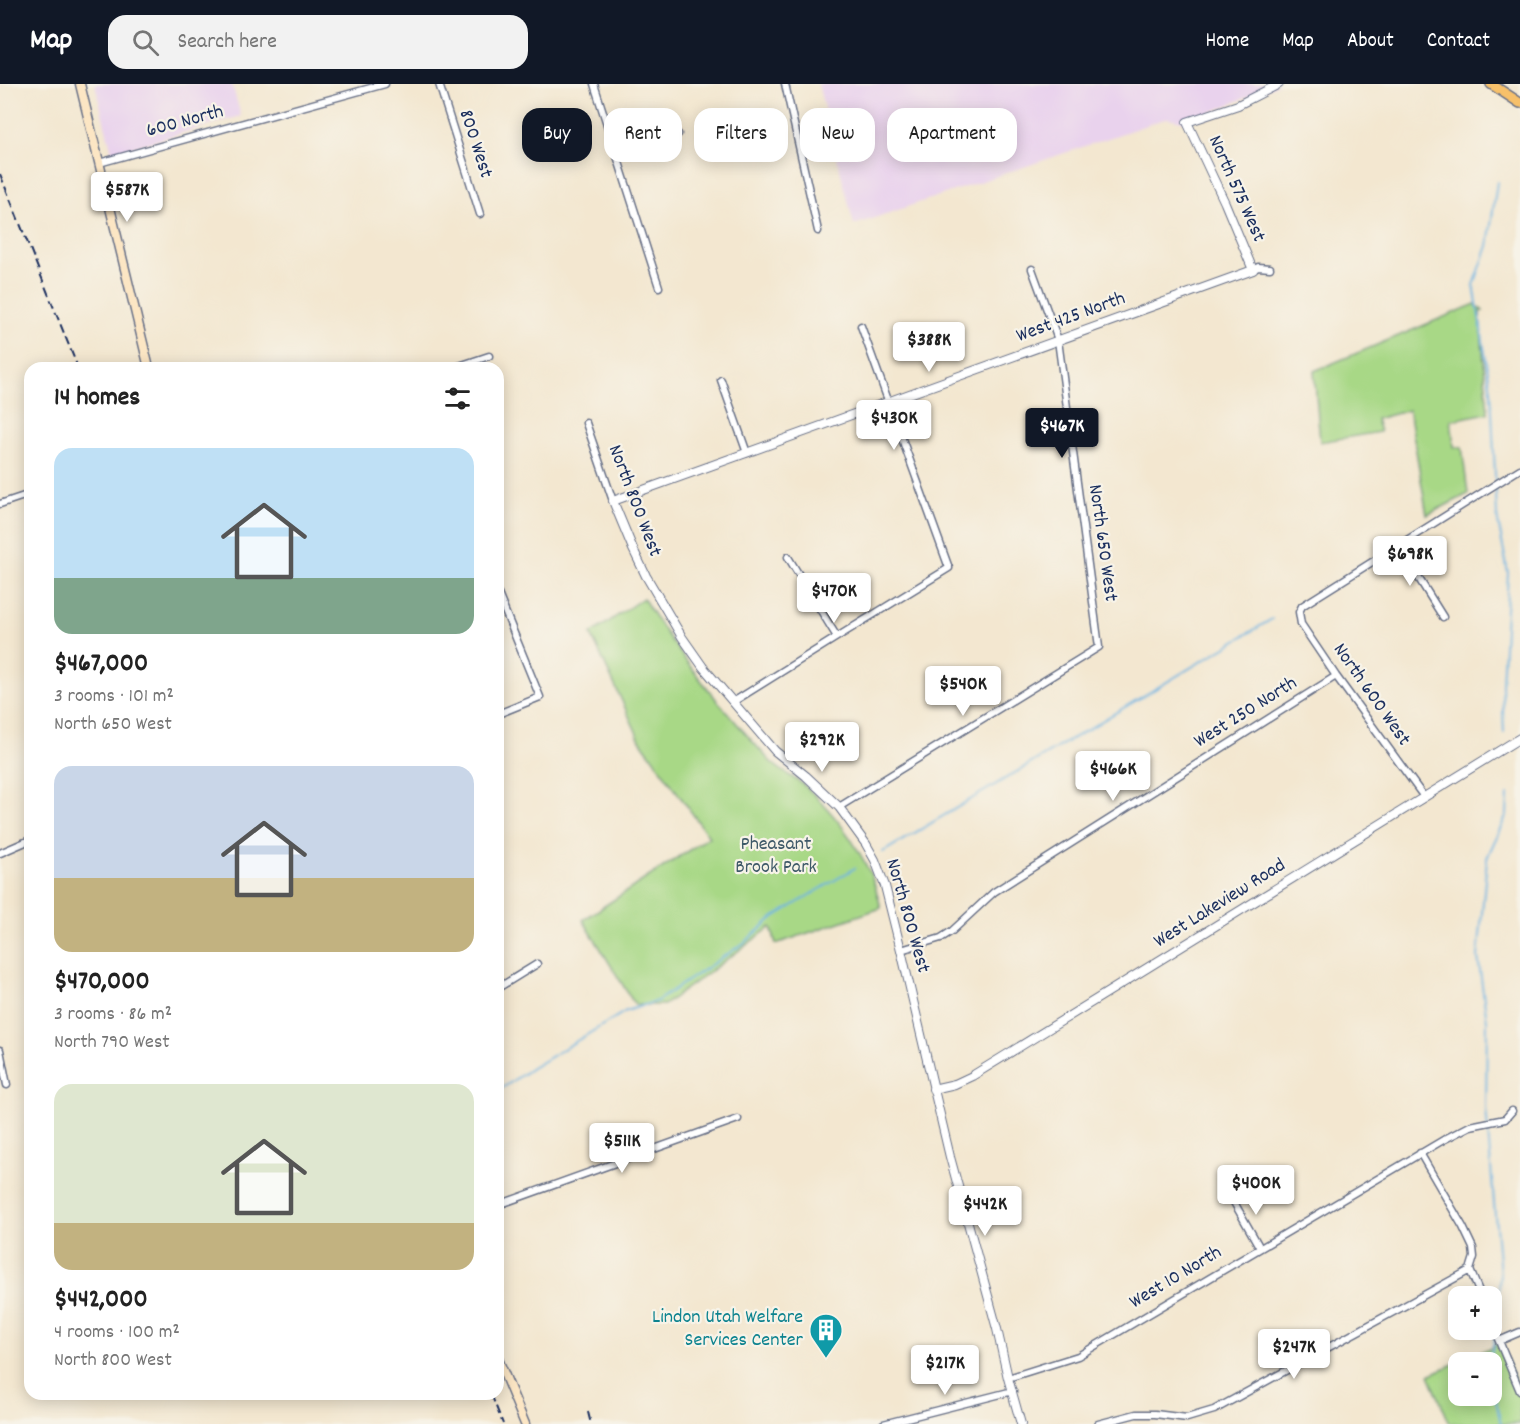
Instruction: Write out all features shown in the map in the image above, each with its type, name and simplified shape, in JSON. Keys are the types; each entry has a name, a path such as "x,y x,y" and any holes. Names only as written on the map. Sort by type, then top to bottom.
{"main road":[{"path":"80,84 148,362"},
{"path":"1491,84 1520,103"},
{"path":"504,1373 525,1424"}],"street":[{"name":"600 North","path":"99,163 384,84"},
{"name":"800 West","path":"439,84 480,214"},
{"path":"594,84 604,116"},
{"path":"785,84 818,231"},
{"name":"North 575 West","path":"1253,270 1226,202 1187,122 1238,105 1279,84"},
{"path":"619,162 659,287"},
{"name":"West 425 North","path":"613,501 1258,267 1270,268"},
{"name":"North 650 West","path":"839,807 1099,646 1058,340 1032,269"},
{"path":"733,702 949,568 861,326"},
{"path":"471,362 489,356"},
{"path":"721,380 747,453"},
{"name":"North 800 West","path":"586,423 613,501 633,549 663,607 703,667 775,751 839,807 875,860 885,886 902,950 950,1157 1021,1424"},
{"path":"1443,617 1398,545 1520,469"},
{"path":"0,504 24,496"},
{"name":"North 600 West","path":"1398,545 1302,606 1299,618 1336,676 1424,797"},
{"path":"788,557 837,637"},
{"path":"504,609 540,697 504,712"},
{"name":"West 250 North","path":"902,950 941,938 952,931 994,892 1336,676"},
{"name":"West Lakeview Road","path":"933,1089 955,1084 972,1076 1520,738"},
{"path":"0,853 24,843"},
{"path":"504,984 537,964"},
{"path":"0,1050 7,1085"},
{"name":"West 10 North","path":"1008,1378 1078,1356 1445,1138 1470,1126 1505,1119 1512,1111"},
{"path":"504,1203 738,1119"},
{"path":"1420,1154 1473,1248 1474,1257 1470,1270 1477,1286"},
{"path":"1231,1197 1260,1248"},
{"path":"1098,1424 1137,1414 1186,1418 1214,1410 1470,1270"},
{"path":"1520,1332 1499,1341 1520,1391"},
{"path":"883,1424 1013,1391"}],"shaded area":[{"path":"95,84 232,84 241,116 112,153"},
{"path":"818,84 1279,84 1187,122 1167,118 854,225 838,162 875,162 875,108 824,108"}],"green space":[{"path":"1475,304 1483,311 1480,312 1480,317 1488,413 1451,420 1454,447 1462,447 1468,494 1427,515 1409,410 1376,419 1380,432 1320,442 1314,371"},
{"name":"Pheasant Brook Park","path":"643,598 687,662 736,722 770,761 807,788 843,828 870,873 881,908 776,944 771,927 664,1005 635,1005 583,920 709,837 640,740 591,634"},
{"path":"1499,1341 1520,1391 1520,1424 1450,1424 1429,1375 1448,1366 1448,1406 1502,1406 1502,1352 1480,1352"}],"waterway":[{"path":"1497,182 1488,246 1474,285 1491,391 1497,516 1508,573 1502,686 1504,733"},
{"path":"883,852 1272,619"},
{"path":"1499,1286 1486,1108 1487,1021 1478,957 1487,858 1507,814 1508,795"},
{"path":"504,1087 626,1011 657,1001 744,943 774,917 855,868"},
{"path":"1491,1352 1494,1340"},
{"path":"1497,1406 1501,1424"}],"railway":[{"path":"0,174 76,362"},
{"path":"493,1400 503,1424"},
{"path":"588,1412 591,1424"}],"place":[{"name":"Lindon Utah Welfare Services Center","path":"826,1359"}]}
